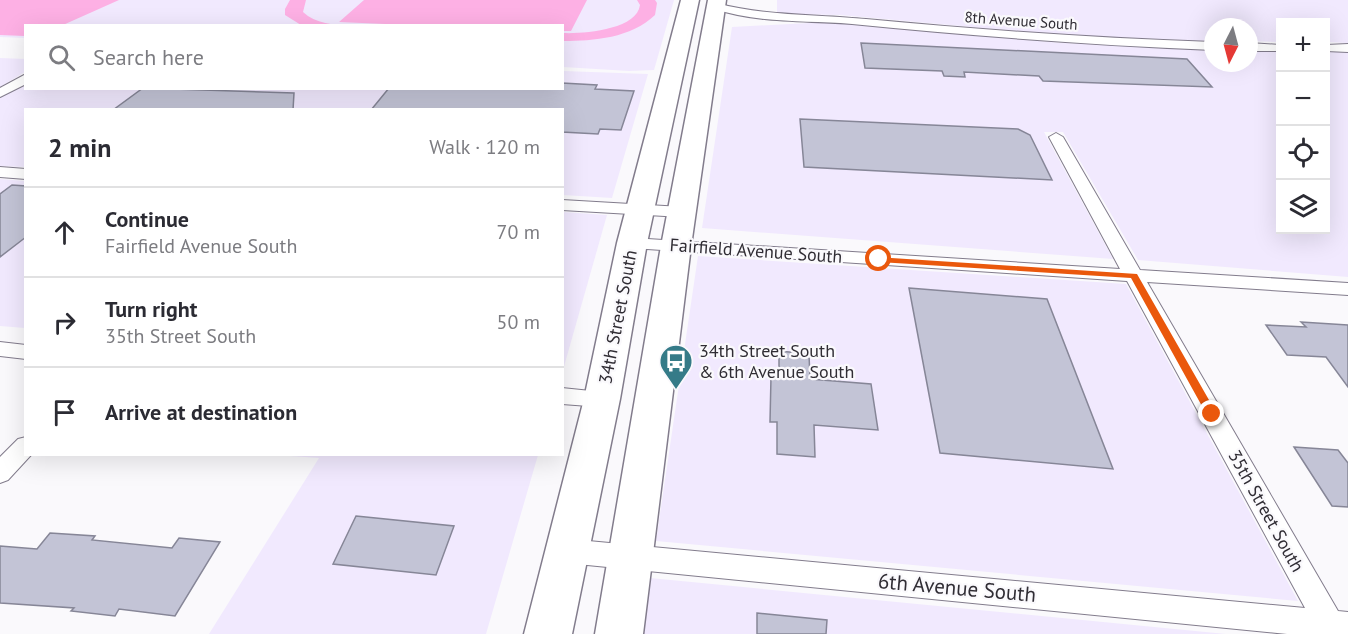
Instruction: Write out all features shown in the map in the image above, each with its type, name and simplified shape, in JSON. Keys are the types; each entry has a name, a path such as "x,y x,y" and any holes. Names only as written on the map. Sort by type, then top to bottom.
{"highway":[{"path":"618,634 679,229 720,15 690,0"},
{"name":"34th Street South","path":"548,634 567,551 582,397 632,243 690,0"}],"street":[{"name":"8th Avenue South","path":"720,15 828,19"},
{"name":"8th Avenue South","path":"720,15 828,19 1051,39 1204,46"},
{"path":"1258,47 1276,48"},
{"path":"1330,48 1348,48"},
{"path":"0,93 24,79"},
{"name":"35th Street South","path":"1056,137 1338,628"},
{"path":"0,172 24,174"},
{"name":"Fairfield Avenue South","path":"564,205 640,210 679,229 1134,276 1348,289"},
{"name":"Fairfield Avenue South","path":"632,243 679,229"},
{"path":"0,350 24,352"},
{"path":"0,473 24,448"},
{"name":"6th Avenue South","path":"567,551 1338,628"}],"shaded area":[{"path":"0,0 674,0 654,70 629,71 564,67 564,24 24,24 24,38 0,37"},
{"path":"0,0 119,0 65,24 24,24 24,36 0,35"},
{"path":"290,0 306,0 303,12 328,24 299,24 285,15 285,9"},
{"path":"364,0 587,0 571,31 564,31 564,24 339,22"},
{"path":"637,0 655,0 657,3 655,15 635,29 612,37 564,41 564,33 583,33 619,25 637,13 640,5"},
{"path":"777,0 1348,0 1348,43 1330,42 1330,18 1276,18 1276,42 1258,41 1258,18 1204,18 1204,41 1201,41 1048,34 840,15 777,14"},
{"path":"828,22 1062,43 1204,49 1204,72 1258,72 1258,50 1276,51 1276,234 1330,234 1330,52 1348,52 1348,277 1138,260 1063,132 1044,132 1113,259 702,228 732,27"},
{"path":"0,58 24,59 24,73 0,87"},
{"path":"564,71 648,74 612,198 564,195 564,108 24,108 24,167 0,166 0,98 24,84 24,90 564,90"},
{"path":"0,179 24,181 24,328 0,326"},
{"path":"564,212 607,215 564,366"},
{"path":"698,256 1126,284 1298,601 656,541"},
{"path":"290,456 538,456 486,634 209,634 319,458"},
{"path":"650,578 1226,634 642,634"}],"building":[{"path":"861,43 1187,59 1212,87 1043,81 1039,76 964,72 965,77 944,76 942,71 865,68"},
{"path":"564,83 597,85 595,89 634,91 621,130 600,129 598,134 564,132 564,108 373,108 387,90 564,90"},
{"path":"140,90 294,93 293,108 116,108"},
{"path":"800,119 1018,129 1030,135 1052,180 804,167"},
{"path":"12,185 24,186 24,239 0,257 0,194"},
{"path":"909,288 1047,299 1113,469 940,453"},
{"path":"1301,322 1348,325 1348,387 1326,357 1287,355 1266,325 1306,327"},
{"path":"779,351 809,354 810,379 871,384 878,430 814,425 815,457 777,454 777,422 770,422 771,377 779,378"},
{"path":"1294,447 1338,450 1348,463 1348,507 1332,506"},
{"path":"356,516 454,526 436,575 333,564"},
{"path":"50,533 95,536 92,540 172,548 179,538 220,542 175,616 119,609 115,616 71,611 74,608 0,603 0,546 37,549"},
{"path":"757,613 827,620 826,634 757,634"}],"place":[{"name":"34th Street South & 6th Avenue South","path":"676,390"}],"route":[{"path":"879,259 1134,276 1212,414"}]}
